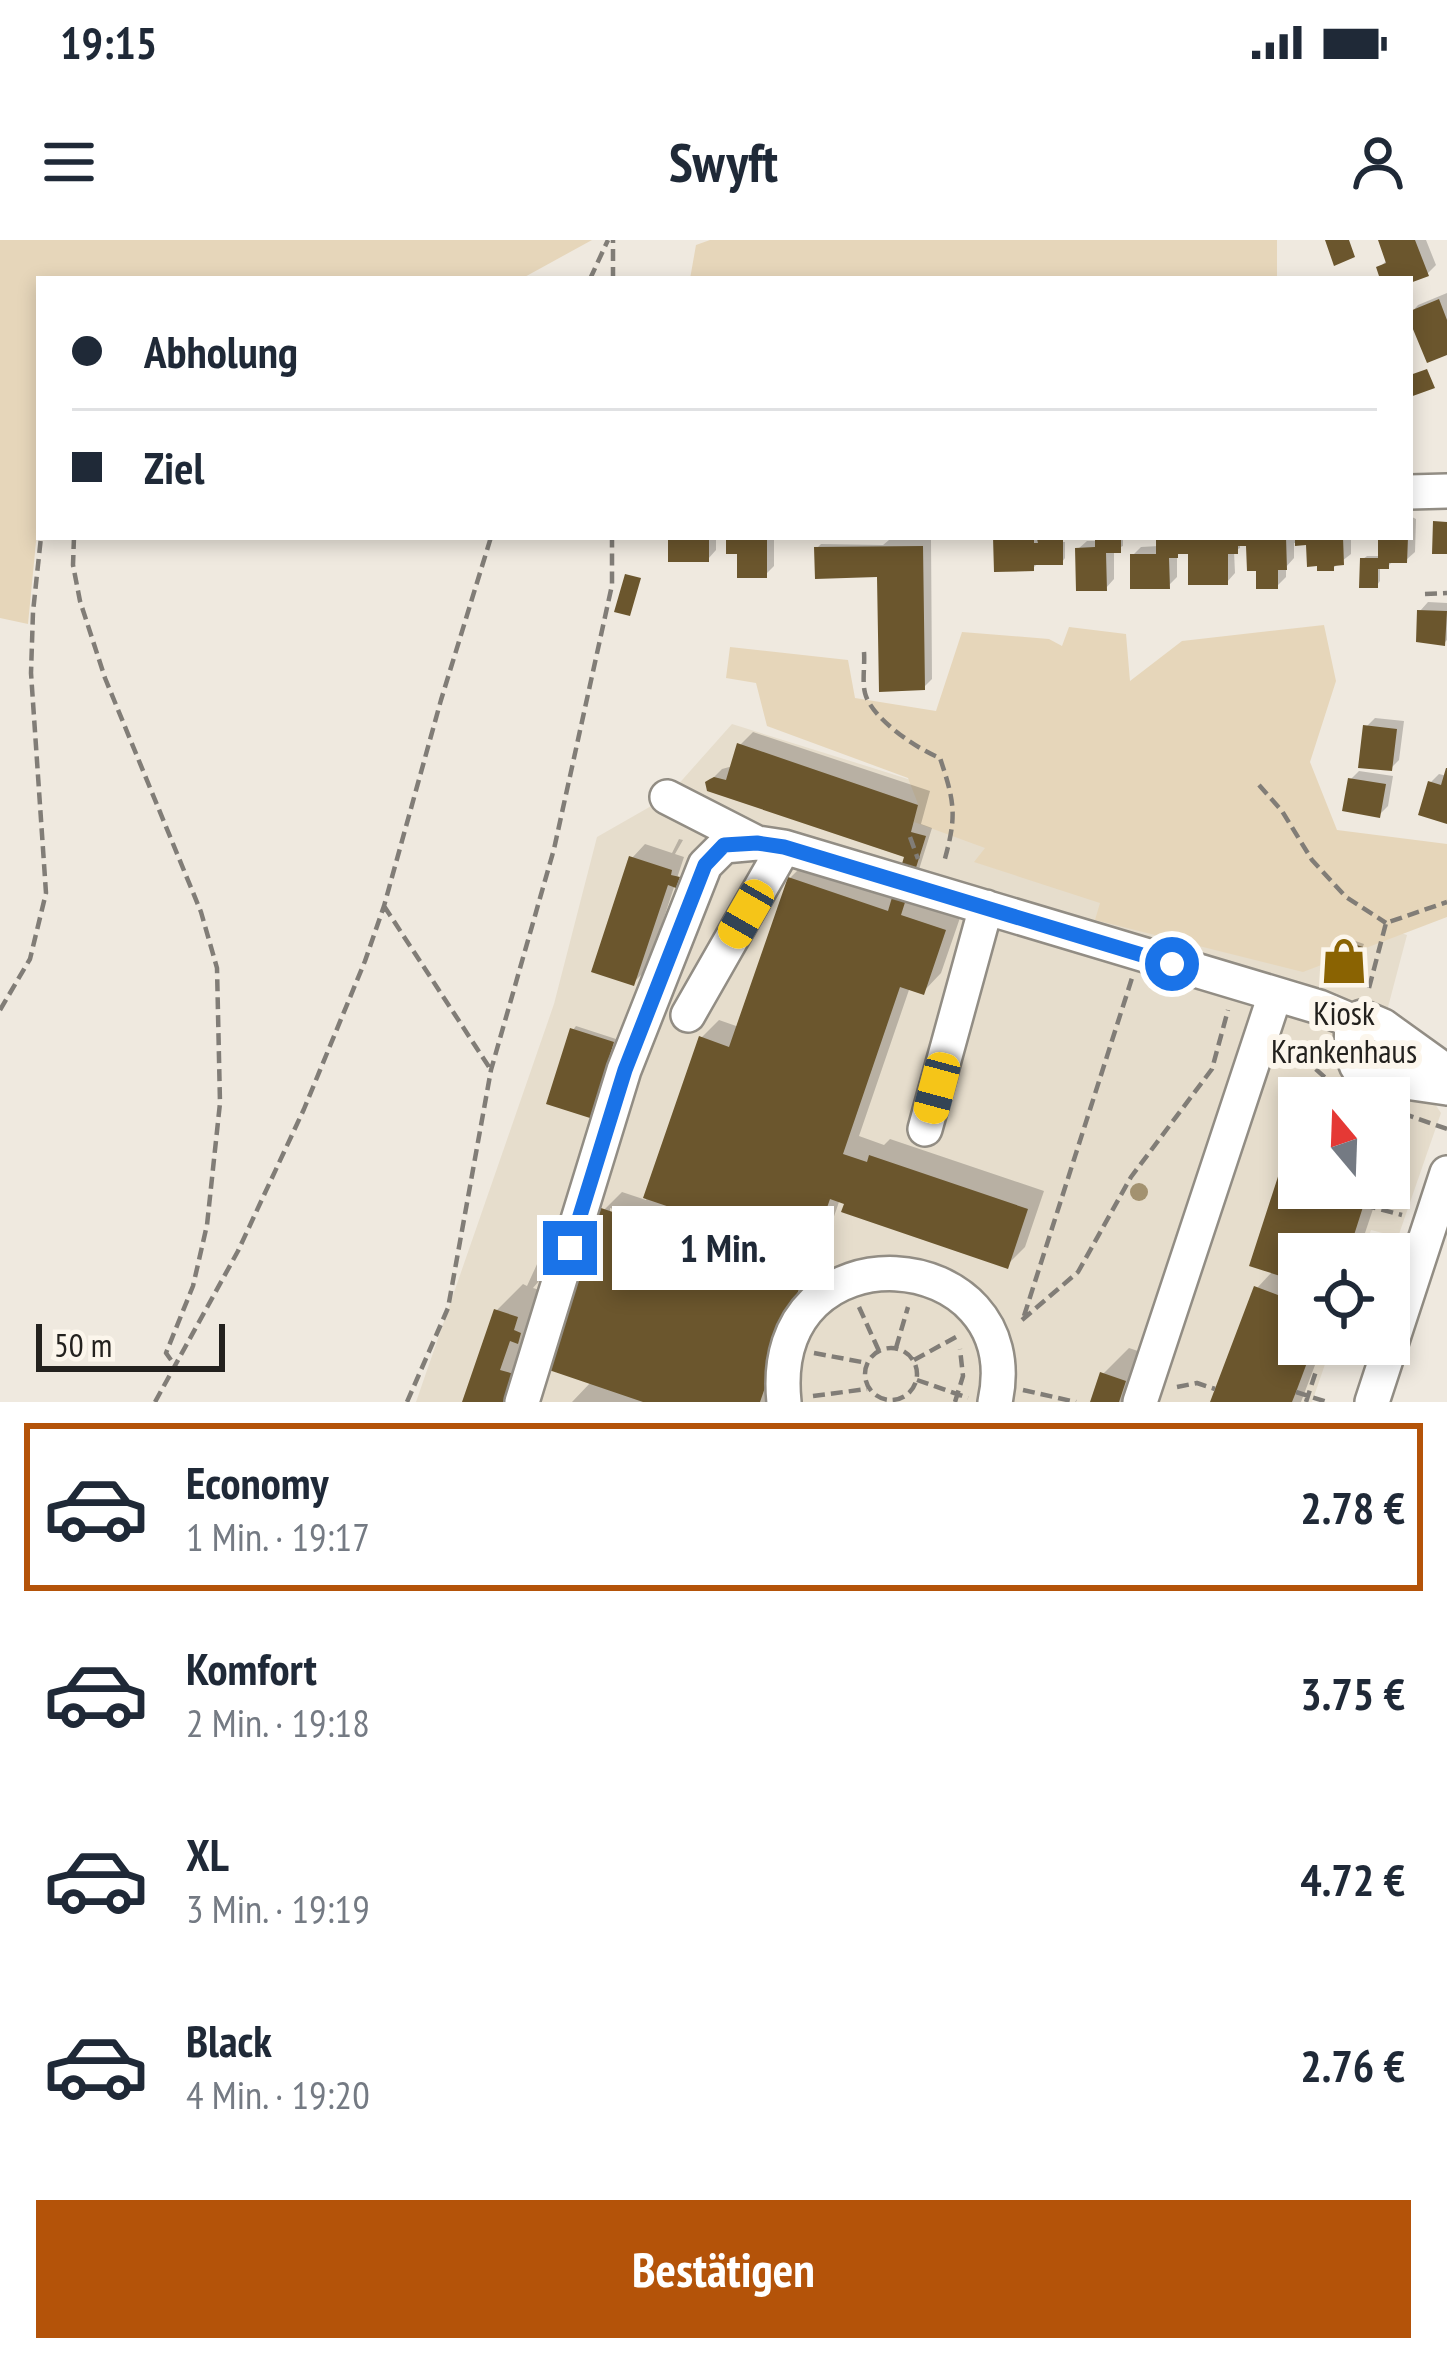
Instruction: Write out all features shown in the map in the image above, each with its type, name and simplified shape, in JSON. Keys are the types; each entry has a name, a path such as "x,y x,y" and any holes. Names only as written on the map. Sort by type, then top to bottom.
{"street":[{"path":"1413,492 1447,491"},
{"path":"667,797 771,845"},
{"path":"522,1402 625,1070 705,865 724,845 771,845 928,879 986,907 1383,1026 1447,1072"},
{"path":"688,1015 771,845"},
{"path":"926,1129 986,907"},
{"path":"1141,1398 1275,994"},
{"path":"1357,1019 1351,1041 1355,1066 1364,1076 1447,1088"},
{"path":"1372,1402 1447,1173"},
{"path":"784,1402 782,1376 788,1344 804,1315 828,1291 858,1276 892,1271 925,1277 955,1292 979,1316 995,1346 1001,1378 989,1395"}],"path":[{"path":"592,276 610,240"},
{"path":"610,240 613,276"},
{"path":"0,1010 29,958 46,893 31,674 41,540"},
{"path":"74,540 80,601 105,678 201,912 218,968 220,1103 207,1225 193,1286 166,1353 176,1367"},
{"path":"155,1402 238,1250 304,1109 365,961 490,540"},
{"path":"406,1402 448,1308 491,1070 559,827 613,585 612,540"},
{"path":"1425,594 1447,593"},
{"path":"864,652 865,694 877,717 940,758 949,784 955,808 953,830 928,879"},
{"path":"1259,785 1323,873 1346,897 1386,923"},
{"path":"910,837 928,879"},
{"path":"1386,923 1447,902"},
{"path":"384,906 491,1070"},
{"path":"1357,1019 1386,923"},
{"path":"1140,954 1022,1320 1078,1272 1131,1177 1212,1070 1235,983"},
{"path":"1410,1116 1447,1129"},
{"path":"1380,1209 1431,1222"},
{"path":"896,1348 911,1296"},
{"path":"855,1299 879,1351"},
{"path":"914,1360 956,1337 963,1376 957,1399"},
{"path":"815,1341 811,1352 867,1363"},
{"path":"896,1348 914,1360 917,1380 901,1400 882,1401 869,1389 867,1363 879,1351 896,1348"},
{"path":"1307,1399 1317,1368"},
{"path":"917,1380 957,1399 989,1395 1076,1402"},
{"path":"1141,1398 1188,1384 1215,1389"},
{"path":"817,1402 813,1396 869,1389"},
{"path":"1296,1392 1327,1402"}],"shaded area":[{"path":"0,240 592,240 526,276 36,276 36,540 28,624 0,618"},
{"path":"710,240 1277,240 1277,276 691,276 696,245"},
{"path":"1324,625 1336,681 1310,762 1337,830 1447,844 1447,917 1303,972 1095,920 1100,903 974,862 985,848 914,822 918,804 908,778 767,726 756,683 726,678 730,647 848,660 855,698 936,711 962,632 1049,639 1062,646 1069,627 1126,634 1130,681 1182,641"},
{"path":"732,724 1407,935 1383,1026 1441,1113 1410,1202 1410,1077 1278,1077 1278,1209 1408,1209 1399,1233 1278,1233 1278,1365 1325,1365 1312,1402 416,1402 554,1004 597,837 667,797"}],"building":[{"path":"1325,240 1349,240 1355,257 1334,266"},
{"path":"1378,240 1415,240 1429,276 1413,282 1413,276 1379,276 1376,267 1386,263"},
{"path":"1439,299 1447,320 1447,355 1427,363 1413,329 1413,310"},
{"path":"1427,369 1435,388 1413,396 1413,374"},
{"path":"1433,521 1447,522 1447,554 1432,554"},
{"path":"668,540 709,540 709,562 668,562"},
{"path":"726,540 767,540 767,578 737,578 737,554 726,554"},
{"path":"993,540 1063,540 1063,565 994,572"},
{"path":"1095,540 1121,540 1121,553 1106,553 1107,591 1076,591 1075,548 1095,547"},
{"path":"1156,540 1286,540 1287,570 1278,570 1278,589 1256,589 1256,571 1247,571 1246,546 1238,546 1238,554 1228,554 1228,585 1188,585 1188,554 1178,554 1178,558 1169,558 1170,589 1130,589 1130,554 1156,554"},
{"path":"1295,540 1343,540 1344,565 1334,566 1334,571 1317,571 1317,566 1307,567 1306,545 1295,546"},
{"path":"1378,540 1408,540 1407,563 1389,563 1389,569 1378,569 1378,588 1359,588 1360,558 1378,558"},
{"path":"923,546 925,690 879,692 877,577 815,579 814,547"},
{"path":"625,574 641,578 630,616 614,612"},
{"path":"1417,610 1447,611 1445,646 1416,642"},
{"path":"1363,725 1397,729 1392,771 1358,768"},
{"path":"737,743 918,805 911,832 926,836 901,915 946,930 924,995 900,987 843,1154 867,1162 869,1155 1028,1209 1008,1269 841,1212 844,1204 830,1199 760,1402 643,1402 546,1369 601,1208 698,1241 705,1219 643,1198 699,1036 729,1047 788,877 888,911 904,857 707,791 705,782 710,779 726,780"},
{"path":"1446,768 1447,824 1418,815 1428,781 1441,785"},
{"path":"1348,778 1386,784 1380,818 1342,811"},
{"path":"629,856 680,877 676,888 668,885 634,986 591,972"},
{"name":"Kiosk Krankenhaus","path":"1338,939 1363,947 1350,984 1326,976"},
{"path":"570,1028 614,1042 590,1118 546,1104"},
{"path":"1278,1177 1278,1209 1362,1209 1355,1233 1278,1233 1278,1275 1249,1266"},
{"path":"1254,1286 1278,1295 1278,1365 1306,1365 1292,1402 1210,1402"},
{"path":"494,1309 518,1317 514,1330 521,1333 518,1344 510,1341 500,1370 514,1374 504,1402 462,1402"},
{"path":"1100,1372 1126,1381 1119,1402 1090,1402"}],"place":[{"name":"Kiosk Krankenhaus","path":"1344,961"}],"route":[{"path":"570,1248 625,1070 705,865 724,845 784,847 1172,964"}]}
